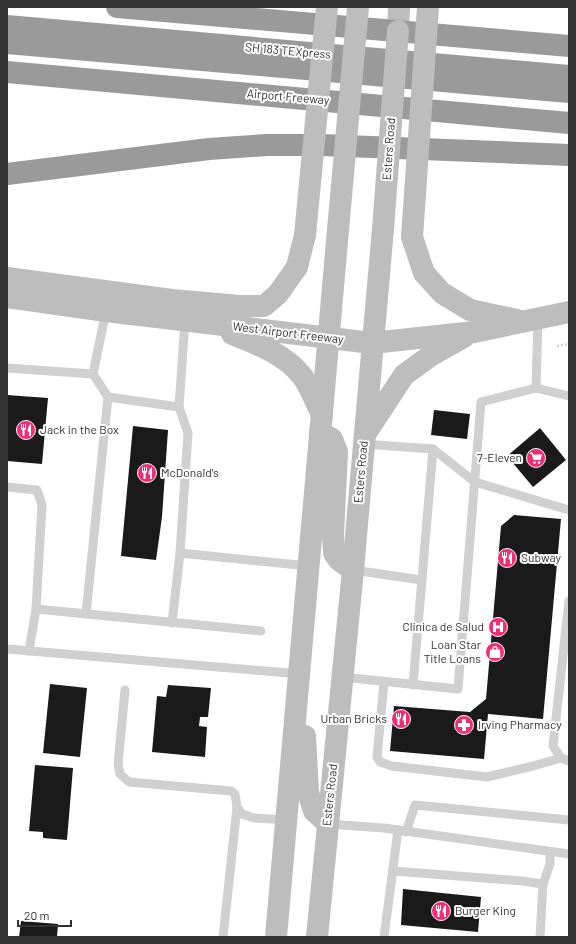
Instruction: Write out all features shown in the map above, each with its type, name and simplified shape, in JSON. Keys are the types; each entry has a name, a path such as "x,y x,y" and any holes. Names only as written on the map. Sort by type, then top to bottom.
{"highway":[{"path":"116,7 569,46"},
{"name":"SH 183 TEXpress","path":"7,26 569,76"},
{"name":"SH 183 TEXpress","path":"7,43 569,92"},
{"name":"Airport Freeway","path":"7,72 569,123"},
{"path":"7,79 50,76"},
{"path":"7,174 209,149 267,145 322,144 569,155"}],"main road":[{"path":"7,278 172,300 240,306 264,306 278,294 297,267 305,235 327,7"},
{"path":"276,937 358,7"},
{"name":"Esters Road","path":"317,937 353,570 383,229 400,7"},
{"path":"428,7 412,237 424,273 442,293 470,310 532,320"},
{"name":"West Airport Freeway","path":"7,297 185,321 372,343 474,332 569,312"},
{"path":"206,323 257,344 280,356 302,376 321,423 332,439 337,452 333,535 334,553 339,560 353,570"},
{"path":"364,440 404,375 430,356 474,332"},
{"path":"309,566 353,570"},
{"path":"297,704 306,738 308,792 314,811 327,823"},
{"path":"287,820 327,823"}],"lane":[{"path":"86,614 108,398 93,374 106,311"},
{"path":"532,320 536,388"},
{"path":"172,623 180,552 188,433 179,407 185,321"},
{"path":"7,368 93,374"},
{"path":"342,677 458,689 482,402 536,388 569,396"},
{"path":"108,398 179,407"},
{"path":"364,440 433,449 475,482 569,510"},
{"path":"413,685 433,449"},
{"path":"7,487 37,490 42,504 36,608 30,651"},
{"path":"180,552 309,566"},
{"path":"353,570 422,580"},
{"path":"565,759 553,746 569,600"},
{"path":"36,608 261,632"},
{"path":"7,649 300,674"},
{"path":"384,682 377,757 380,762 392,766 487,777 565,759"},
{"path":"125,690 118,764 120,774 129,782 231,791 235,794 237,807 223,937"},
{"path":"384,937 393,871 402,831 415,806 569,820"},
{"path":"237,807 242,814 254,818 287,820"},
{"path":"327,823 402,831 569,854"},
{"path":"540,937 543,884 550,864 550,852"},
{"path":"393,871 543,884"}],"path":[{"path":"557,346 569,344"}],"building":[{"name":"Jack in the Box","path":"7,395 48,398 42,464 7,461"},
{"name":"7-Eleven","path":"434,410 470,414 467,439 431,435"},
{"name":"McDonald's","path":"133,426 168,430 162,517 156,560 121,556"},
{"name":"7-Eleven","path":"540,428 566,460 533,487 507,456"},
{"path":"514,515 561,519 543,719 488,714 484,759 390,751 394,706 470,712 486,699 501,526"},
{"path":"50,684 87,688 80,757 43,753"},
{"path":"168,685 211,688 208,717 200,717 199,726 207,727 205,757 152,752 157,696 166,697"},
{"path":"35,765 73,768 67,840 43,838 43,832 29,831"},
{"name":"Burger King","path":"403,889 481,897 478,932 401,925"},
{"path":"21,921 58,924 57,937 19,937"}],"place":[{"name":"Jack in the Box","path":"26,430"},
{"name":"7-Eleven","path":"536,458"},
{"name":"McDonald's","path":"147,473"},
{"name":"Subway","path":"507,558"},
{"name":"Clinica de Salud","path":"498,627"},
{"name":"Loan Star Title Loans","path":"495,652"},
{"name":"Urban Bricks","path":"401,719"},
{"name":"Irving Pharmacy","path":"464,725"},
{"name":"Burger King","path":"441,911"}]}
